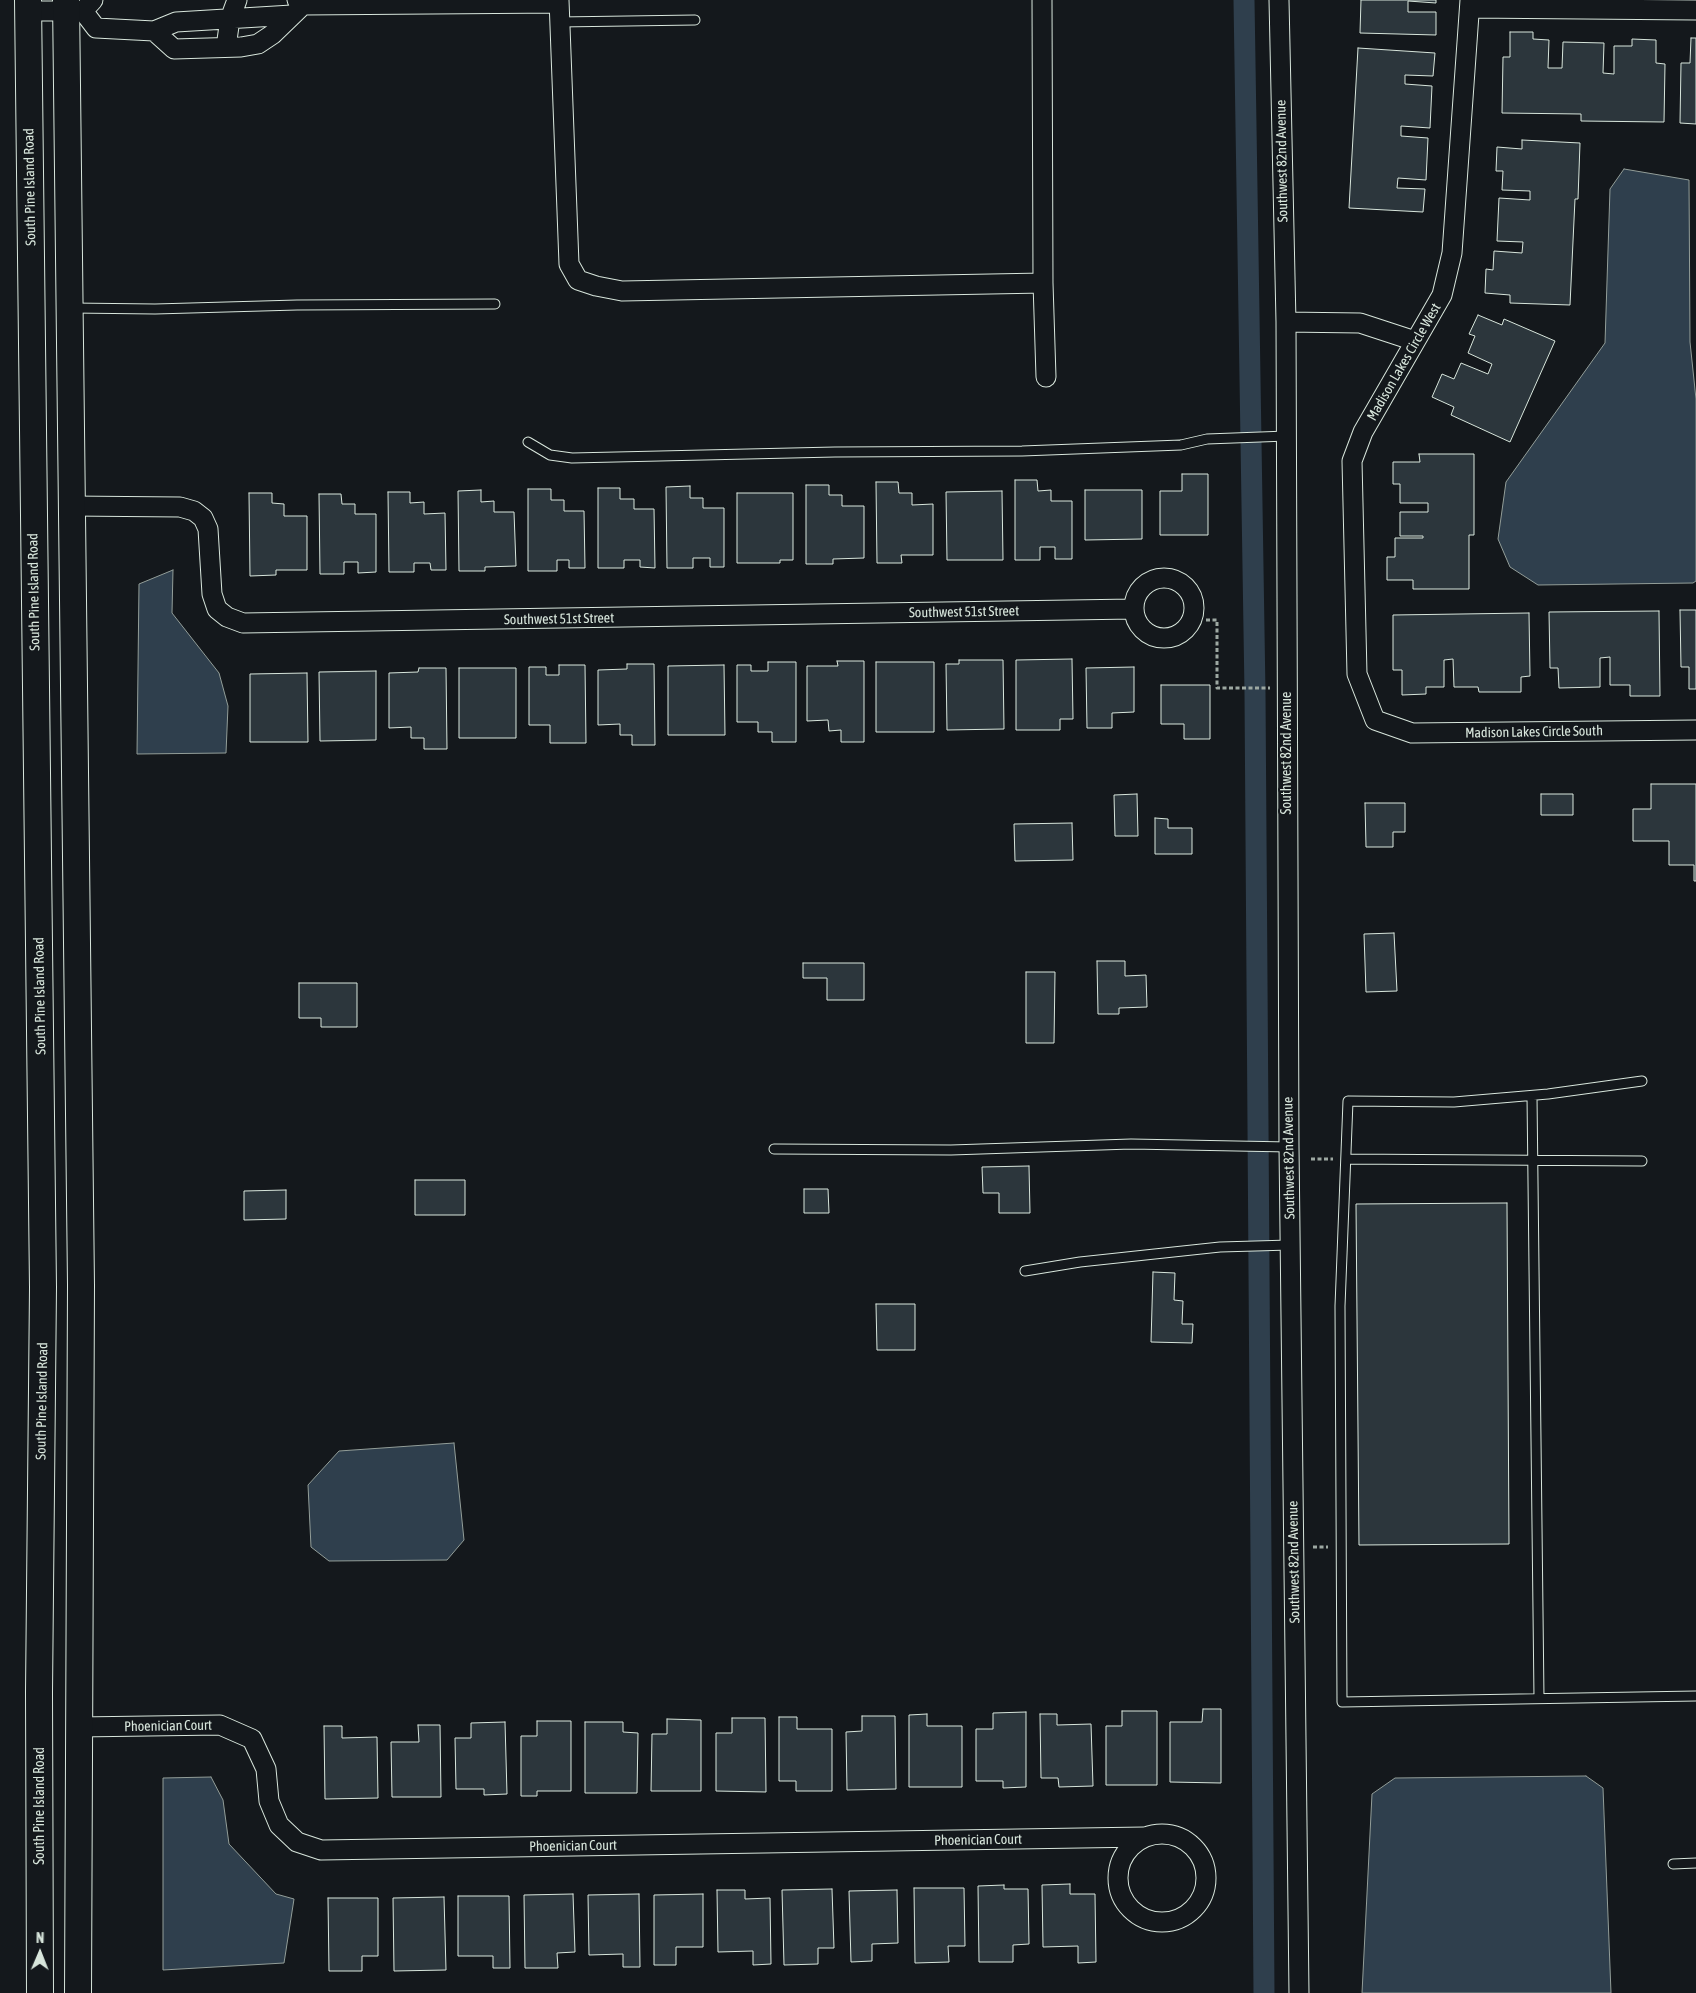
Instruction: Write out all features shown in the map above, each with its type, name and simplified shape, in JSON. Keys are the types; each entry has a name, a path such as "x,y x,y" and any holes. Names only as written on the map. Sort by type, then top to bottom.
{"main road":[{"name":"South Pine Island Road","path":"28,5 43,1287 39,1692 40,1993"},
{"path":"77,5 69,308 81,1285 78,1993"}],"street":[{"path":"226,47 230,19 237,0"},
{"path":"1042,0 1043,283 1046,377"},
{"name":"Southwest 82nd Avenue","path":"1279,0 1286,322 1289,1147 1299,1993"},
{"path":"1470,4 1696,10"},
{"name":"Madison Lakes Circle West","path":"1374,720 1357,674 1352,461 1363,432 1442,295 1452,253 1470,4"},
{"path":"28,5 77,5 96,28 154,31 176,22 230,19 297,7 559,8 569,264 578,280 596,286 622,290 1043,283"},
{"path":"154,31 174,49 258,44 273,34 297,7"},
{"path":"1286,322 1360,323 1415,342"},
{"name":"Southwest 51st Street","path":"71,506 180,507 194,511 202,518 208,529 212,594 216,608 227,618 243,623 1133,609"},
{"name":"Madison Lakes Circle South","path":"1374,720 1412,733 1696,730"},
{"name":"Phoenician Court","path":"78,1727 220,1725 252,1739 266,1769 269,1801 279,1825 297,1842 321,1850 1144,1837 1161,1833 1178,1836 1193,1846 1203,1860 1207,1876 1204,1893 1194,1908 1180,1918 1163,1922 1146,1919 1132,1910 1121,1896 1118,1879 1120,1862 1130,1847 1144,1837"}],"lane":[{"path":"559,8 695,20"},
{"path":"69,308 155,309 297,305 495,304"},
{"path":"528,442 550,455 572,458 835,452 1022,451 1181,445 1206,439 1287,436"},
{"path":"1642,1081 1532,1096 1454,1102 1348,1100 1340,1306 1342,1702 1696,1696"},
{"path":"1532,1096 1539,1698"},
{"path":"774,1149 951,1150 1131,1144 1289,1147"},
{"path":"1346,1159 1642,1161"},
{"path":"1025,1271 1080,1262 1232,1246 1290,1245"},
{"path":"1673,1864 1696,1863"}],"path":[{"path":"1206,620 1217,620 1217,688 1272,688"},
{"path":"1311,1159 1346,1159"}],"water":[{"path":"1624,169 1689,180 1690,342 1696,399 1696,581 1693,583 1538,585 1510,567 1498,539 1506,482 1605,343 1610,189"},
{"path":"173,570 172,613 219,673 228,706 226,753 137,754 139,584"},
{"path":"454,1443 464,1540 447,1560 329,1561 311,1547 308,1485 339,1451"},
{"path":"1586,1776 1603,1788 1611,1993 1362,1993 1372,1794 1395,1778"},
{"path":"211,1777 223,1800 229,1844 276,1894 294,1899 284,1963 163,1970 163,1778"}],"building":[{"path":"1361,0 1436,0 1436,3 1408,1 1408,12 1436,12 1436,35 1360,33"},
{"path":"1510,32 1533,32 1533,39 1549,40 1548,68 1562,68 1563,42 1604,43 1603,73 1614,74 1614,46 1632,46 1632,39 1656,40 1656,63 1665,64 1664,122 1581,121 1581,114 1502,113 1503,57 1510,57"},
{"path":"1691,38 1696,38 1696,124 1680,123 1681,63 1690,63"},
{"path":"1358,48 1435,53 1433,76 1405,75 1405,84 1432,86 1430,128 1401,126 1401,136 1428,138 1426,180 1398,178 1397,188 1425,189 1423,212 1349,208"},
{"path":"1522,140 1580,143 1578,199 1575,199 1570,305 1510,303 1510,295 1485,293 1486,269 1493,270 1494,251 1522,253 1523,242 1497,241 1499,198 1530,200 1530,191 1502,190 1503,171 1496,171 1497,147 1522,149"},
{"path":"1478,315 1502,325 1504,319 1555,341 1510,442 1451,415 1454,407 1432,397 1442,374 1454,379 1461,363 1488,374 1492,364 1468,353 1475,336 1469,334"},
{"path":"1419,454 1474,454 1474,535 1469,535 1469,589 1413,589 1413,580 1387,580 1387,557 1395,557 1395,538 1423,538 1423,536 1400,536 1400,512 1428,512 1428,503 1400,503 1400,484 1393,484 1393,462 1420,462"},
{"path":"1182,474 1208,474 1208,535 1160,535 1160,491 1182,491"},
{"path":"1015,480 1037,480 1038,491 1051,490 1051,501 1072,501 1072,559 1055,559 1055,547 1040,547 1040,560 1015,560"},
{"path":"876,482 898,482 899,493 912,493 912,505 933,504 933,555 901,555 902,563 877,563"},
{"path":"806,485 829,485 829,495 842,495 842,506 864,506 864,558 833,559 833,564 806,564"},
{"path":"690,486 690,498 703,498 703,508 724,508 724,567 710,567 710,558 693,558 693,568 667,568 666,487"},
{"path":"598,488 620,488 620,499 634,499 634,509 654,509 655,568 640,567 640,560 624,560 624,568 598,568"},
{"path":"528,489 551,489 551,500 564,500 564,511 584,511 585,568 569,568 569,560 557,560 557,571 528,571"},
{"path":"481,490 481,502 494,501 494,512 514,512 516,566 485,567 485,571 459,571 458,491"},
{"path":"1085,490 1142,490 1142,539 1085,540"},
{"path":"1002,491 1003,560 947,560 946,492"},
{"path":"388,492 410,492 410,503 424,502 424,514 445,513 446,570 431,570 430,563 414,563 414,572 389,572"},
{"path":"249,493 272,493 272,503 284,504 284,516 307,516 307,570 276,570 276,575 250,576"},
{"path":"737,493 793,493 793,560 780,560 780,563 737,563"},
{"path":"319,494 341,494 342,504 355,504 355,514 376,514 376,572 358,573 358,562 344,562 344,574 320,574"},
{"path":"1680,610 1696,610 1696,689 1689,689 1689,667 1681,667"},
{"path":"1659,611 1660,696 1630,696 1630,685 1610,685 1610,657 1600,658 1600,687 1559,688 1558,668 1550,668 1549,612"},
{"path":"1529,613 1530,676 1521,677 1521,692 1479,692 1478,687 1454,687 1453,659 1444,660 1444,687 1426,687 1426,694 1402,695 1402,670 1393,670 1393,615"},
{"path":"1072,659 1073,719 1060,719 1060,730 1016,730 1016,660"},
{"path":"959,660 1003,660 1004,729 947,730 946,664 959,664"},
{"path":"837,661 864,661 864,742 841,742 841,730 829,731 828,720 807,721 807,666 838,666"},
{"path":"768,662 796,662 796,742 772,742 772,732 758,732 758,722 737,722 737,665 751,665 751,671 768,671"},
{"path":"876,662 934,662 934,732 876,732"},
{"path":"627,664 654,664 655,745 632,745 632,735 620,735 620,724 598,725 598,670 627,669"},
{"path":"559,665 585,665 586,743 550,743 550,725 529,725 529,667 546,667 546,675 559,675"},
{"path":"724,665 725,735 668,735 668,666"},
{"path":"1134,667 1134,712 1112,713 1112,728 1087,728 1086,668"},
{"path":"419,668 446,668 447,749 424,749 424,738 411,738 411,727 389,728 389,673 418,672"},
{"path":"459,668 516,668 516,738 459,738"},
{"path":"376,671 376,740 320,741 319,672"},
{"path":"307,673 308,742 250,742 250,674"},
{"path":"1161,685 1210,685 1210,739 1184,739 1184,724 1161,724"},
{"path":"1651,784 1696,784 1696,881 1694,881 1694,865 1669,865 1669,841 1633,841 1633,809 1651,809"},
{"path":"1137,794 1138,836 1115,836 1114,795"},
{"path":"1541,794 1573,794 1573,815 1541,815"},
{"path":"1365,803 1405,803 1405,832 1393,832 1393,847 1366,847"},
{"path":"1155,818 1168,819 1168,828 1192,828 1192,854 1155,854"},
{"path":"1072,823 1073,860 1015,861 1014,824"},
{"path":"1394,933 1397,991 1366,992 1364,934"},
{"path":"1097,961 1125,961 1125,976 1146,975 1147,1007 1119,1008 1119,1014 1098,1014"},
{"path":"803,963 864,963 864,1000 827,1000 827,978 803,978"},
{"path":"1026,972 1055,972 1054,1043 1026,1043"},
{"path":"299,983 357,983 357,1027 321,1027 321,1018 299,1018"},
{"path":"1029,1166 1030,1213 999,1213 999,1193 983,1193 982,1167"},
{"path":"415,1180 465,1180 465,1215 415,1215"},
{"path":"804,1189 828,1189 829,1213 804,1213"},
{"path":"286,1190 286,1219 244,1220 244,1191"},
{"path":"1507,1203 1509,1544 1359,1545 1356,1204"},
{"path":"1153,1272 1175,1273 1174,1300 1183,1301 1182,1324 1193,1324 1192,1343 1151,1342"},
{"path":"876,1304 915,1304 915,1350 877,1350"},
{"path":"1203,1709 1221,1709 1221,1783 1170,1782 1170,1722 1202,1722"},
{"path":"1122,1711 1157,1711 1157,1785 1106,1785 1106,1726 1122,1726"},
{"path":"1026,1712 1026,1787 1003,1788 1003,1781 976,1781 976,1729 993,1729 993,1713"},
{"path":"927,1714 927,1726 962,1726 962,1787 909,1787 909,1715"},
{"path":"1040,1714 1057,1714 1057,1725 1091,1724 1093,1786 1059,1787 1058,1778 1041,1778"},
{"path":"862,1716 895,1716 896,1789 847,1790 846,1732 862,1731"},
{"path":"779,1717 797,1717 797,1729 832,1729 832,1791 796,1791 796,1781 779,1781"},
{"path":"732,1718 765,1718 766,1792 716,1791 716,1733 732,1733"},
{"path":"667,1719 701,1720 701,1791 651,1791 652,1734 667,1734"},
{"path":"537,1721 571,1721 571,1791 537,1791 537,1796 521,1796 521,1736 537,1736"},
{"path":"505,1722 507,1794 484,1795 484,1789 456,1789 455,1738 471,1738 471,1723"},
{"path":"585,1722 623,1722 623,1732 638,1733 637,1793 585,1793"},
{"path":"418,1725 440,1725 441,1797 392,1797 391,1742 419,1742"},
{"path":"324,1726 342,1726 342,1738 377,1737 378,1798 325,1799"},
{"path":"1070,1884 1070,1894 1095,1894 1096,1962 1078,1963 1078,1946 1043,1947 1042,1885"},
{"path":"1004,1885 1004,1889 1028,1889 1029,1944 1013,1945 1013,1962 979,1962 978,1886"},
{"path":"914,1888 964,1888 965,1946 948,1946 949,1962 915,1963"},
{"path":"832,1889 834,1948 818,1948 818,1964 784,1965 782,1890"},
{"path":"717,1890 745,1890 745,1899 770,1898 771,1964 753,1965 753,1951 718,1952"},
{"path":"897,1890 898,1943 872,1944 872,1961 851,1962 849,1891"},
{"path":"573,1894 575,1952 557,1953 558,1968 525,1968 524,1895"},
{"path":"639,1894 640,1967 623,1967 623,1954 589,1955 588,1895"},
{"path":"703,1894 703,1947 676,1947 676,1965 654,1965 654,1895"},
{"path":"458,1896 509,1896 510,1968 493,1968 493,1956 458,1956"},
{"path":"444,1897 446,1970 394,1971 393,1898"},
{"path":"328,1898 378,1898 378,1956 362,1956 362,1971 329,1971"}],"waterway":[{"path":"1244,0 1255,693 1264,1993"}]}
